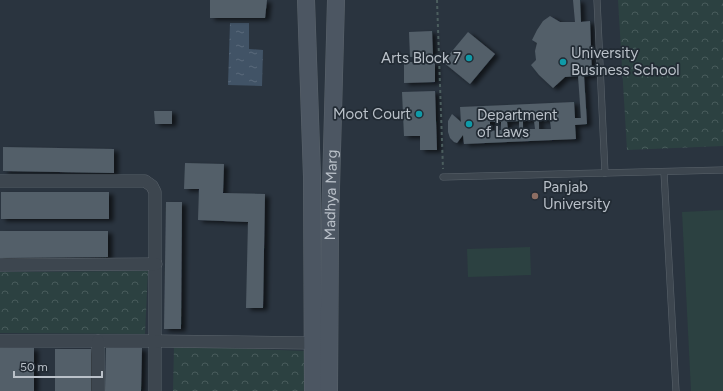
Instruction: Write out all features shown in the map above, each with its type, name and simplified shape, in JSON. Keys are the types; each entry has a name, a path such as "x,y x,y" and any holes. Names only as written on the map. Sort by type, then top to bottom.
{"main road":[{"path":"306,0 312,178 312,391"},
{"name":"Madhya Marg","path":"329,391 330,241 336,0"}],"street":[{"path":"0,181 145,181 152,186 155,192 155,391"},
{"path":"0,265 156,264"},
{"path":"0,341 312,343"},
{"path":"98,341 98,391"}],"lane":[{"path":"597,0 605,173"},
{"path":"443,177 723,170"},
{"path":"664,172 676,391"}],"path":[{"path":"437,0 443,177"}],"green space":[{"path":"618,0 723,0 723,146 627,150"},
{"path":"723,210 723,391 691,391 682,212"},
{"path":"530,247 531,275 468,277 467,249"},
{"path":"148,271 145,334 0,333 0,272"},
{"path":"174,346 306,351 306,391 173,391"}],"water":[{"path":"230,23 249,23 249,49 263,50 262,86 228,85"}],"building":[{"path":"210,0 267,0 265,18 210,18"},
{"path":"573,0 580,0 581,22 590,21 592,76 584,76 587,124 575,125 576,139 464,144 463,135 457,143 450,138 448,132 448,121 452,114 461,122 460,107 574,102 575,118 581,118 578,76 565,77 553,88 531,65 536,60 535,51 537,43 532,40 543,21 550,16 560,22 575,22","holes":["534,120 535,129 523,129 523,121","539,120 550,120 551,129 539,129","519,121 519,130 508,130 507,122","490,122 501,122 501,130 490,131"]},
{"path":"432,31 433,56 410,57 409,32"},
{"name":"Arts Block 7","path":"468,32 495,54 470,84 443,62"},
{"path":"404,62 435,62 435,82 404,83"},
{"name":"Moot Court","path":"435,91 437,150 420,150 420,136 404,136 402,92"},
{"path":"154,111 172,111 172,124 155,124"},
{"path":"3,147 114,149 114,173 3,171"},
{"path":"185,163 224,164 223,193 265,194 263,308 246,308 248,222 198,220 199,189 184,189"},
{"path":"1,192 109,192 109,219 1,219"},
{"path":"166,202 182,202 181,329 164,329"},
{"path":"0,231 108,231 108,257 0,258"},
{"path":"0,348 34,348 34,391 0,391"},
{"path":"106,348 142,348 141,391 105,391"},
{"path":"55,349 91,349 91,391 55,391"}],"place":[{"name":"Arts Block 7","path":"469,58"},
{"name":"University Business School","path":"563,62"},
{"name":"Moot Court","path":"419,114"},
{"name":"Department of Laws","path":"469,124"},
{"name":"Panjab University","path":"535,196"}]}
